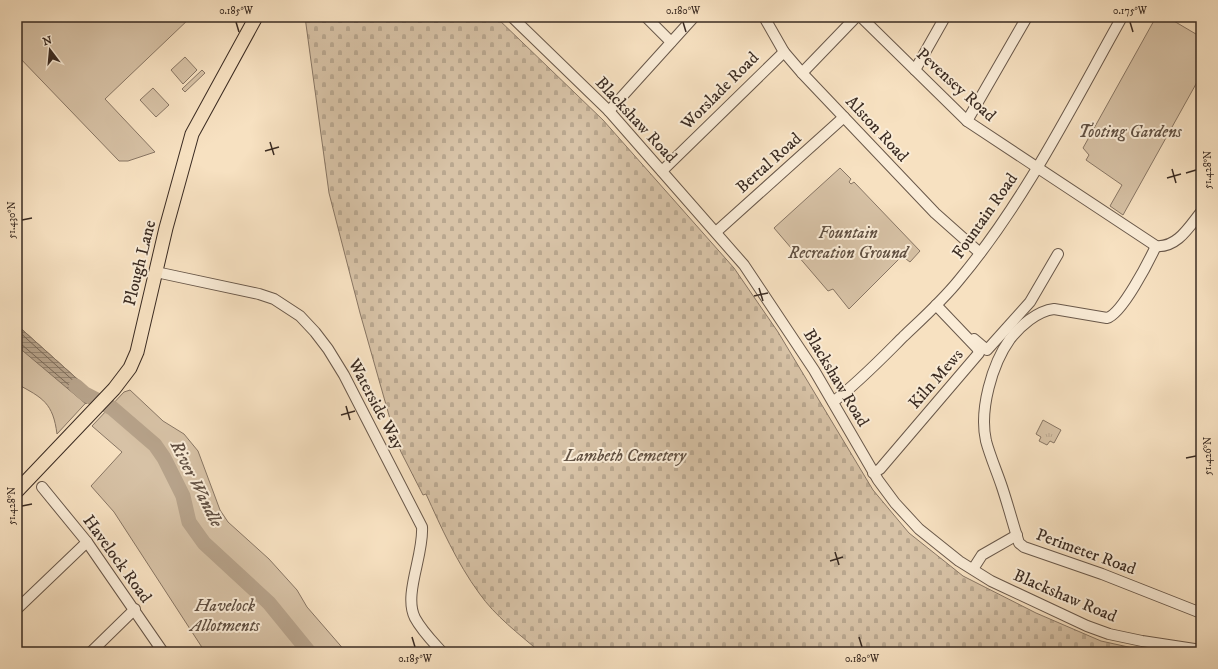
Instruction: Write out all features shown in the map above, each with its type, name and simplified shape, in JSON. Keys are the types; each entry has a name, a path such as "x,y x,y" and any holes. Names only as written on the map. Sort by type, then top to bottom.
{"main road":[{"name":"Plough Lane","path":"17,491 110,393 130,368 137,352 192,134 256,17"}],"street":[{"name":"Blackshaw Road","path":"512,17 609,111 744,265 763,292 833,402 873,473 895,503 919,529 935,543 991,581 1087,626 1109,634 1170,649 1201,650"},
{"path":"646,17 672,42"},
{"path":"609,111 694,17"},
{"name":"Alston Road","path":"764,17 784,52 802,72 945,223 980,253"},
{"path":"802,72 856,17"},
{"name":"Pevensey Road","path":"861,17 967,122 1038,166 1156,246"},
{"path":"915,70 945,17"},
{"path":"967,122 1027,17"},
{"name":"Fountain Road","path":"833,402 853,386 936,305 959,280 980,253 1038,166 1122,17"},
{"name":"Worslade Road","path":"662,171 784,52"},
{"name":"Bertal Road","path":"716,232 844,117"},
{"path":"1156,246 1165,247 1174,243 1201,212"},
{"name":"Perimeter Road","path":"1156,246 1129,295 1113,316 1107,318 1054,309 1048,310 1038,314 1014,334 1000,353 987,396 984,414 985,434 1019,542 1024,547 1102,574 1201,613"},
{"path":"963,334 971,337 987,350 1030,302 1058,254"},
{"name":"Waterside Way","path":"156,272 259,294 274,299 300,316 315,332 344,375 422,527 422,547 410,602 415,618 442,652"},
{"name":"Kiln Mews","path":"873,473 880,468 979,353 977,348 936,305"},
{"name":"Havelock Road","path":"42,487 87,542 135,609 163,652"},
{"path":"973,569 982,555 1017,535"},
{"path":"17,609 87,542"},
{"path":"91,652 135,609"}],"green space":[{"path":"17,17 191,17 105,99 155,152 128,161 119,161 17,55"},
{"name":"Lambeth Cemetery","path":"305,17 496,17 603,120 734,268 778,332 873,490 909,533 963,576 1036,613 1101,641 1151,652 540,652 500,617 479,593 457,557 426,494 423,495 401,452 394,433 360,313 329,193"},
{"name":"Tooting Gardens","path":"1156,17 1167,17 1201,37 1201,75 1123,215 1110,206 1122,185 1086,160 1089,155 1083,148"},
{"path":"185,57 197,70 183,84 171,70"},
{"path":"202,70 205,73 185,92 182,89"},
{"path":"153,88 169,105 156,117 140,100"},
{"name":"Fountain Recreation Ground","path":"840,168 851,179 849,182 851,184 854,182 920,251 910,262 902,256 849,309 833,289 828,291 774,228"},
{"path":"17,325 94,394 57,434 53,415 45,403 34,393 17,384"},
{"name":"Havelock Allotments","path":"130,390 163,421 184,434 198,451 220,510 228,522 269,559 297,590 307,607 346,652 205,652 114,512 91,486 122,452 92,426 124,392"},
{"path":"1043,420 1061,430 1054,443 1050,441 1047,445 1039,441 1041,437 1036,434"}],"water":[{"path":"17,325 94,394 86,404 17,346"}],"waterway":[{"name":"River Wandle","path":"76,386 85,394 112,408 155,445 164,458 183,496 189,522 204,543 269,603 309,652"}]}
